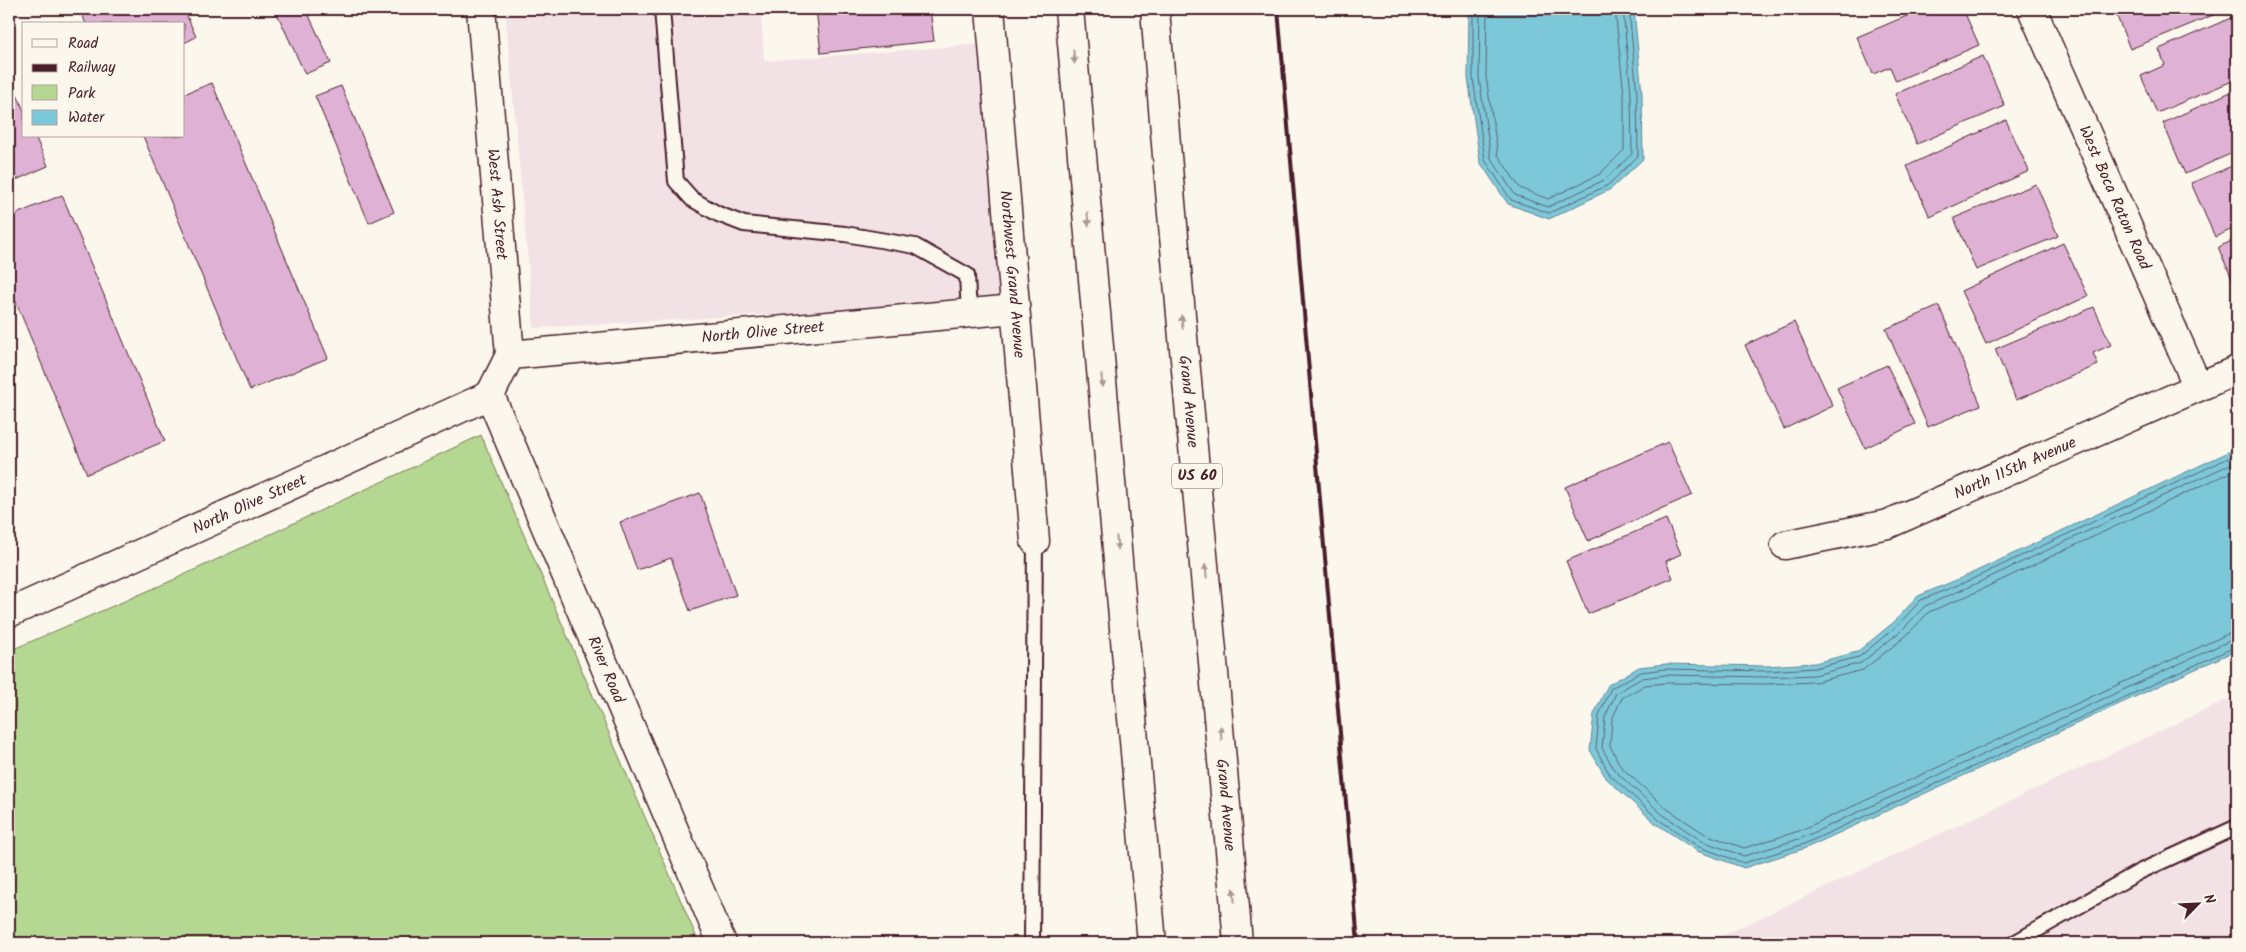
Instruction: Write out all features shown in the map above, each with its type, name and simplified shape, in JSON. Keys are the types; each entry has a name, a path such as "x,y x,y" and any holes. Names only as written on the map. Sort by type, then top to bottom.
{"main road":[{"name":"West Ash Street","path":"481,9 510,355"},
{"name":"Northwest Grand Avenue","path":"990,9 1035,541"},
{"path":"1069,9 1152,943"},
{"name":"Grand Avenue","path":"1155,9 1170,193 1215,662 1238,943"},
{"name":"West Boca Raton Road","path":"2032,9 2198,387"},
{"name":"North Olive Street","path":"510,355 1016,309"},
{"path":"490,395 510,355"},
{"name":"North 115th Avenue","path":"1785,545 1888,524 2237,370"},
{"name":"North Olive Street","path":"9,613 490,395"},
{"name":"River Road","path":"490,395 722,943"}],"lane":[{"path":"662,9 676,181 692,199 718,214 744,224 845,234 915,246 967,275 969,314"},
{"path":"1032,943 1035,541"},
{"path":"2014,943 2139,872 2237,827"}],"shaded area":[{"path":"505,9 761,9 764,61 983,44 1000,301 534,328"},
{"path":"2237,695 2237,943 1706,943"}],"green space":[{"path":"481,435 699,943 9,943 9,651 173,580"}],"water":[{"path":"1469,9 1634,9 1642,94 1643,159 1611,189 1549,219 1508,204 1480,162 1468,78"},
{"path":"2237,448 2237,650 1806,848 1744,868 1697,851 1655,823 1606,778 1590,750 1594,714 1608,685 1639,667 1666,664 1766,666 1815,663 1857,652 1894,622 1918,596 1968,575"}],"building":[{"path":"80,9 184,9 196,37 185,42 185,22 85,22"},
{"path":"275,9 306,9 331,63 305,74"},
{"path":"816,9 930,9 934,41 821,53"},
{"path":"1923,9 1963,9 1979,45 1896,81 1890,67 1873,74 1857,37"},
{"path":"2114,9 2216,9 2218,13 2130,49"},
{"path":"2233,17 2237,26 2237,79 2157,113 2141,76 2165,65 2159,49"},
{"path":"1983,56 2005,106 1917,144 1895,94"},
{"path":"9,76 22,106 22,138 36,138 48,166 9,183"},
{"path":"212,83 328,358 250,390 144,138 185,138 185,94"},
{"path":"341,86 394,212 369,223 315,96"},
{"path":"2237,89 2237,151 2185,174 2163,123"},
{"path":"2006,120 2029,171 1930,217 1907,166"},
{"path":"2237,164 2237,227 2215,237 2191,183"},
{"path":"2036,184 2058,236 1976,270 1954,218"},
{"path":"62,195 165,441 87,474 9,285 9,217"},
{"path":"2237,239 2237,290 2218,247"},
{"path":"2063,243 2088,296 1986,344 1961,291"},
{"path":"1939,306 1981,405 1928,427 1886,329"},
{"path":"2094,307 2111,345 2093,353 2098,365 2016,400 1995,349"},
{"path":"1794,322 1833,406 1784,429 1745,345"},
{"path":"1887,365 1915,424 1865,448 1837,388"},
{"path":"1668,442 1692,495 1588,541 1565,487"},
{"path":"700,493 736,595 690,611 671,558 637,570 620,522"},
{"path":"1666,519 1681,554 1666,561 1673,578 1588,614 1566,561"}],"railway":[{"path":"1278,9 1358,943"}]}
